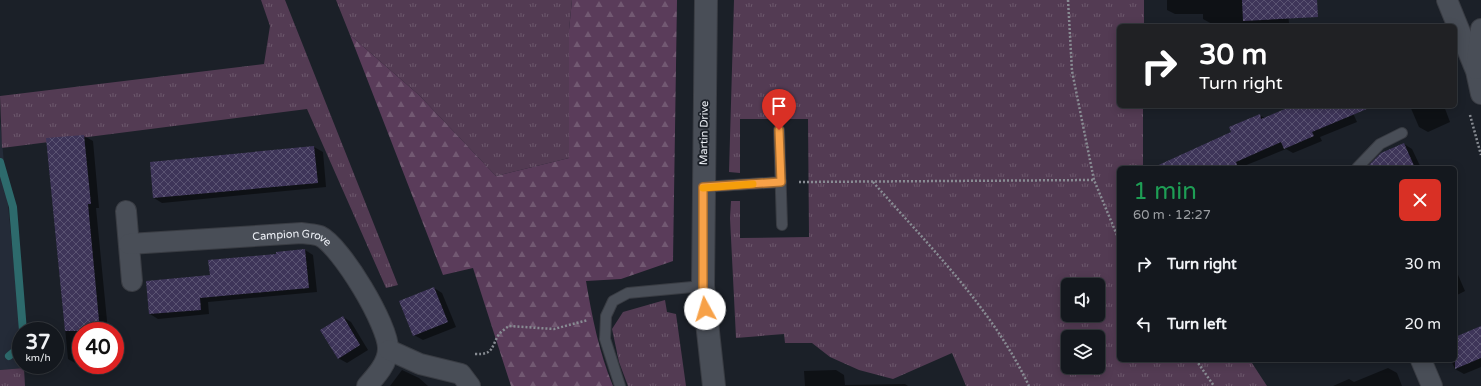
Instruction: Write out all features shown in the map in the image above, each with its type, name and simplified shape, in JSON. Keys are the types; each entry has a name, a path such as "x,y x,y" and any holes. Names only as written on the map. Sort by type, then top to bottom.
{"street":[{"name":"Martin Drive","path":"706,0 703,286 714,386"},
{"path":"1447,0 1457,24"},
{"path":"1457,24 1476,71 1481,94"},
{"path":"1476,71 1481,29"},
{"path":"126,211 132,281"},
{"name":"Campion Grove","path":"129,244 302,233 320,236 344,260 384,327 389,350"},
{"path":"367,386 380,371 389,350 420,364 461,374 470,386"},
{"path":"1422,362 1432,386"}],"lane":[{"path":"779,130 782,225"},
{"path":"1359,166 1380,144 1402,133"},
{"path":"703,187 781,182"},
{"path":"620,386 605,339 606,316 613,301 628,292 703,286"}],"path":[{"path":"1068,0 1072,71 1094,180 1117,235"},
{"path":"781,182 1094,180"},
{"path":"873,182 987,313 1017,361 1029,386"},
{"path":"468,354 483,355 493,349 500,334 509,326 554,329 606,316"},
{"path":"1197,362 1214,386"}],"shaded area":[{"path":"0,121 19,322 12,322 12,369 0,370"}],"green space":[{"path":"261,0 285,0 398,285 386,288 307,109 2,148 0,96 264,64 270,26"},
{"path":"336,0 572,0 569,30 569,158 496,176 419,95 350,35"},
{"path":"572,0 677,0 673,261 621,279 586,281 596,334 613,386 511,386 473,268 443,275 350,35 419,95 496,176 569,158 569,30"},
{"path":"734,0 1144,0 1144,24 1117,24 1117,108 1143,108 1143,166 1117,166 1117,362 1251,362 1267,386 966,386 952,353 893,379 859,370 830,357 812,343 785,343 784,334 736,338 730,218 731,201 740,201 740,238 809,237 808,119 740,119 740,173 729,172"},
{"path":"665,300 667,312 676,314 686,386 628,386 619,362 612,329 623,312"},
{"path":"12,369 12,374 24,374 25,386 0,386 0,370"}],"building":[{"path":"1242,0 1317,0 1318,17 1243,21"},
{"path":"1287,108 1369,108 1312,132 1314,136 1284,149 1281,142 1236,162 1237,166 1156,166 1231,132 1229,127 1260,114 1261,119"},
{"path":"84,135 91,204 88,204 99,322 72,322 72,331 65,331 46,138"},
{"path":"1404,143 1414,166 1368,166 1381,153"},
{"path":"314,146 318,183 153,198 150,162"},
{"path":"305,249 309,288 200,298 201,310 149,314 146,281 210,275 208,260 276,254 276,252"},
{"path":"434,287 448,322 413,336 399,301"},
{"path":"343,316 360,345 338,359 320,330"},
{"path":"1481,326 1481,358 1455,369 1455,362 1457,362 1457,336"}],"waterway":[{"path":"0,162 13,207 22,322"}],"slow traffic":[{"path":"703,188 753,184"}],"route":[{"path":"705,309 703,286 703,187 781,182 779,130"}]}
